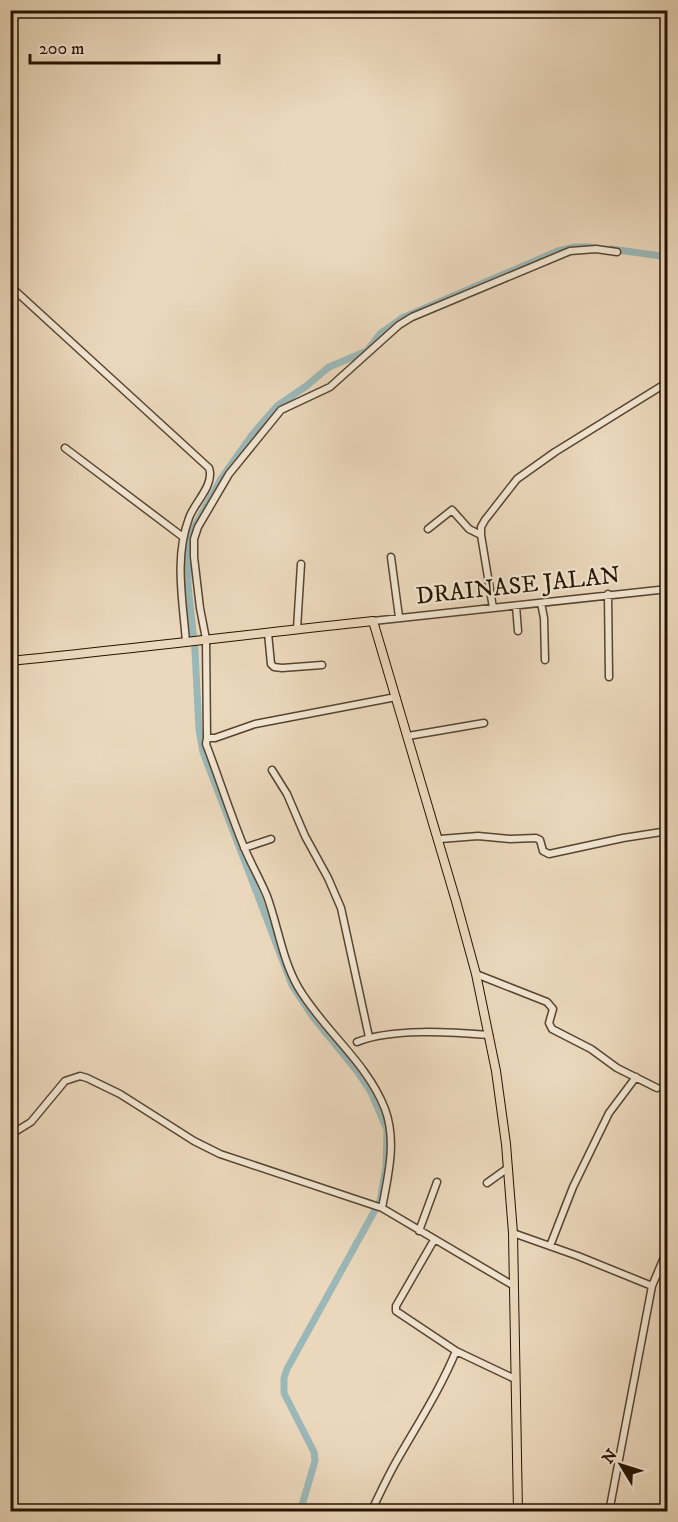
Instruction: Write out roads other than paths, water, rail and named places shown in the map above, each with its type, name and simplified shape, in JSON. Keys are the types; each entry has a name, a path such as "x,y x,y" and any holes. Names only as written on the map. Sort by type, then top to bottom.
{"main road":[{"path":"10,661 373,621 440,839 476,974 496,1071 508,1168 513,1233 518,1512"}],"street":[{"path":"379,1207 390,1156 389,1124 385,1110 374,1085 297,986 267,896 244,848 206,744 205,639 196,580 194,540 215,495 229,474 281,410 330,387 412,317 570,251 596,249 617,252"},
{"path":"10,286 209,468 210,480 189,516 183,537 180,567 186,642"},
{"path":"493,608 481,535 484,520 518,479 555,452 668,382"},
{"path":"65,448 183,537"},
{"path":"428,530 452,510 469,529 481,535"},
{"path":"391,557 399,617"},
{"path":"297,629 301,564"},
{"name":"DRAINASE JALAN","path":"373,621 668,589"},
{"path":"608,594 609,676"},
{"path":"541,603 544,618 545,660"},
{"path":"516,606 518,631"},
{"path":"268,633 271,664 274,667 322,665"},
{"path":"207,738 215,738 255,724 396,697"},
{"path":"408,736 484,723"},
{"path":"272,770 287,794 341,908 369,1037"},
{"path":"440,839 477,836 510,839 536,838 540,840 543,851 549,854 668,831"},
{"path":"244,848 271,839"},
{"path":"476,974 547,1002 553,1010 549,1023 552,1029 591,1049 617,1068 657,1088"},
{"path":"357,1042 369,1037 437,1031 489,1035"},
{"path":"10,1135 31,1122 65,1081 80,1076 87,1078 120,1094 194,1141 220,1154 379,1207 514,1286"},
{"path":"550,1246 592,1146 609,1113 636,1077"},
{"path":"487,1183 508,1168"},
{"path":"419,1231 437,1182"},
{"path":"513,1233 652,1286"},
{"path":"434,1240 396,1306 396,1311 456,1352 515,1379"},
{"path":"609,1512 652,1286 668,1248"},
{"path":"371,1512 395,1464 446,1375 456,1352"}],"waterway":[{"path":"300,1512 315,1461 314,1452 284,1393 284,1378 380,1201 386,1166 387,1130 371,1092 313,1017 292,985 203,752 199,730 195,651 188,585 188,551 191,533 221,479 252,435 277,406 329,367 367,351 381,333 402,318 558,251 575,247 591,247"},
{"path":"611,249 668,257"}]}
